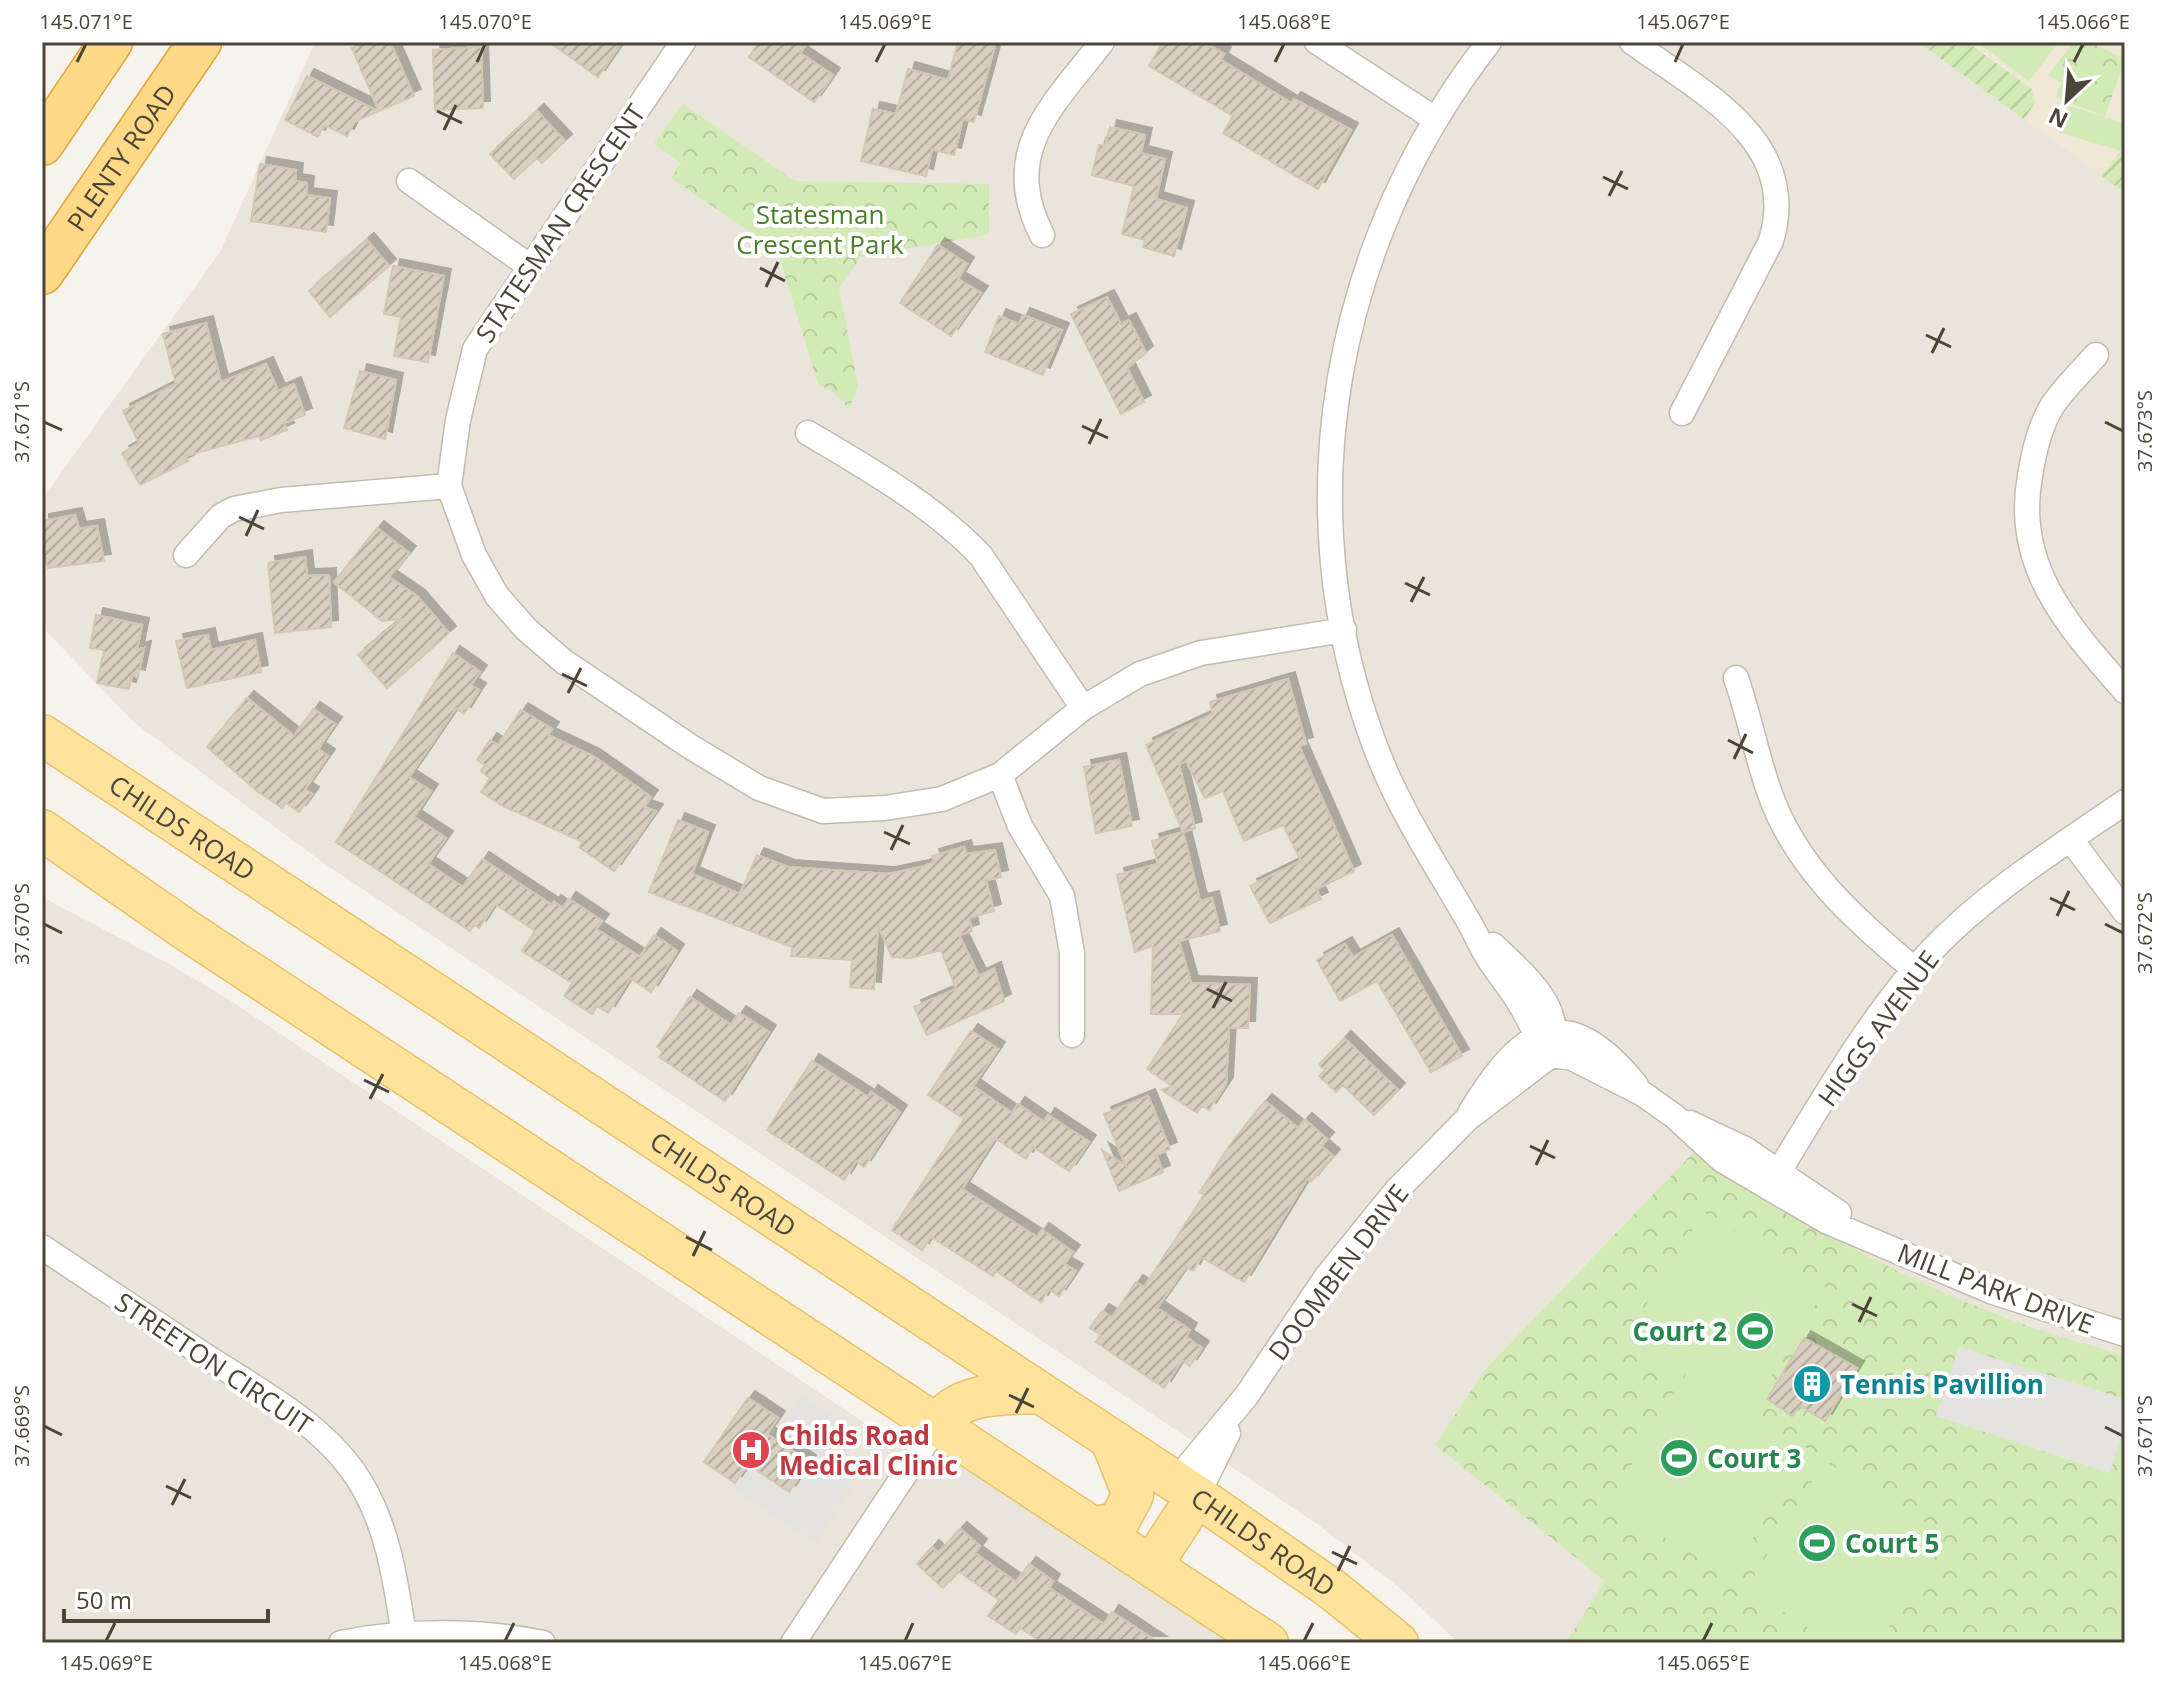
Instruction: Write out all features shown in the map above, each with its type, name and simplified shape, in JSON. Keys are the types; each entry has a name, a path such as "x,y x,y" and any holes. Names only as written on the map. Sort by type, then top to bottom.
{"highway":[{"path":"42,144 111,42"},
{"name":"PLENTY ROAD","path":"42,273 200,42"}],"main road":[{"name":"CHILDS ROAD","path":"43,737 1186,1489 1333,1590 1398,1643"},
{"path":"42,830 186,930 1268,1643"},
{"path":"938,1424 951,1407 982,1396 1041,1393"},
{"path":"1094,1527 1118,1523 1133,1495 1111,1440"},
{"path":"1141,1558 1186,1489"}],"street":[{"name":"STATESMAN CRESCENT","path":"683,42 475,349 458,420 449,486 474,555 497,596 526,629 563,661 759,788 823,811 885,808 942,799 1000,775 1083,708 1140,674 1201,653 1344,630"},
{"path":"1042,235 1028,208 1025,162 1034,137 1050,110 1102,42"},
{"path":"1317,42 1435,119"},
{"path":"1489,42 1435,119 1381,224 1360,284 1336,405 1330,492 1334,569 1356,688 1375,746 1403,812 1469,921 1531,984 1550,1012 1548,1042"},
{"path":"1632,42 1742,125 1761,147 1778,191 1778,218 1771,241 1682,413"},
{"path":"409,181 529,266"},
{"path":"2096,355 2045,419 2032,462 2026,519 2039,577 2055,608 2125,691"},
{"path":"808,433 941,520 967,541 981,556 1083,708"},
{"path":"186,555 221,516 234,509 281,500 449,486"},
{"path":"1736,678 1770,794 1801,853 1838,903 1915,970"},
{"path":"1000,775 1020,826 1062,896 1072,953 1072,1035"},
{"name":"HIGGS AVENUE","path":"1774,1180 1876,1022 1915,970 1965,918 2125,802"},
{"path":"2071,840 2125,912"},
{"name":"MILL PARK DRIVE","path":"1548,1042 1572,1058 1643,1094 1674,1116 1722,1160 1774,1180 1826,1221 1993,1292 2125,1334"},
{"name":"DOOMBEN DRIVE","path":"1186,1489 1247,1395 1356,1239 1396,1191 1548,1042"},
{"name":"STREETON CIRCUIT","path":"42,1247 291,1413 341,1457 361,1484 382,1529 390,1552 404,1636"},
{"path":"793,1643 938,1424"},
{"path":"341,1643 404,1636 473,1636 543,1643"}],"shaded area":[{"path":"315,42 2125,42 2125,1643 1459,1643 1401,1589 1317,1524 325,864 136,724 42,627 42,499 220,252"},
{"path":"1918,42 2125,42 2125,193 2101,175"},
{"path":"42,897 171,965 228,999 916,1457 938,1424 1268,1643 42,1643"},
{"path":"1959,1347 2125,1399 2125,1423 2110,1473 1936,1416"},
{"path":"800,1395 861,1434 848,1454 866,1467 816,1543 732,1488 748,1464 788,1491 809,1462 772,1437"}],"green space":[{"path":"1918,42 1967,42 2032,89 2035,103 2024,119"},
{"path":"1976,42 2059,42 2029,81"},
{"path":"2074,42 2090,42 2125,59 2105,117 2056,97 2061,82 2048,75"},
{"name":"Statesman Crescent Park","path":"683,104 795,181 989,184 989,234 861,257 839,288 858,386 849,409 832,391 818,384 777,250 671,178 681,163 654,144"},
{"path":"2069,106 2125,123 2125,152 2060,133"},
{"path":"2119,153 2125,154 2125,193 2101,175"},
{"path":"1694,1152 1798,1217 1900,1273 2008,1319 2125,1355 2125,1643 1566,1643 1605,1581 1435,1445 1485,1370"},
{"path":"1704,1212 1826,1288 1749,1412 1808,1449 1729,1577 1608,1503 1686,1375 1625,1339"},
{"path":"1825,1461 1945,1535 1879,1643 1833,1643 1746,1589"}],"building":[{"path":"366,42 390,42 414,96 379,111 352,48"},
{"path":"549,42 622,42 598,77"},
{"path":"759,42 808,42 800,53 833,75 814,102 749,57"},
{"path":"958,42 996,42 974,122 963,119 954,155 932,149 926,176 861,161 873,109 896,114 908,69 948,80"},
{"path":"1163,42 1203,42 1224,54 1221,60 1291,103 1294,99 1351,130 1318,189 1223,133 1233,116 1149,66"},
{"path":"481,47 483,108 435,110 433,50"},
{"path":"307,76 378,111 354,122 347,136 324,125 318,137 285,120"},
{"path":"537,111 565,141 542,163 537,158 514,179 490,154"},
{"path":"1110,127 1145,135 1141,153 1165,159 1156,199 1187,208 1174,256 1143,247 1145,240 1122,234 1134,186 1092,175 1099,145 1105,146"},
{"path":"260,164 296,170 295,181 307,183 306,195 330,198 326,232 251,221"},
{"path":"367,240 389,266 330,317 309,291"},
{"path":"938,245 967,264 958,279 981,293 951,336 900,303"},
{"path":"393,266 444,276 428,362 394,356 401,317 384,314"},
{"path":"1107,297 1121,324 1129,320 1146,353 1127,368 1144,402 1121,414 1071,314"},
{"path":"1023,315 1062,330 1043,375 985,352 999,316 1019,324"},
{"path":"206,323 221,382 266,364 278,391 294,384 305,415 284,423 287,430 261,440 259,436 185,456 188,461 140,485 122,453 139,443 123,411 176,384 163,334"},
{"path":"360,371 396,380 385,439 344,428"},
{"path":"75,515 79,529 97,526 104,561 48,568 42,547 42,521"},
{"path":"377,528 409,553 389,577 418,597 449,633 387,688 358,655 401,619 382,621 334,582"},
{"path":"305,557 307,576 329,575 331,627 275,633 268,563"},
{"path":"96,615 142,625 137,650 144,648 138,677 132,675 129,689 97,683 104,650 90,648"},
{"path":"208,635 211,650 255,640 261,672 187,688 176,641"},
{"path":"453,653 480,672 471,685 479,690 464,714 456,708 409,777 431,791 414,817 446,838 428,864 463,887 482,859 552,905 554,902 563,908 569,899 602,921 596,929 640,957 654,935 677,951 651,992 630,978 608,1013 597,1006 592,1014 564,996 572,983 522,951 535,931 495,904 479,928 474,925 470,931 336,842"},
{"path":"1288,679 1306,744 1299,746 1354,871 1316,889 1321,899 1270,923 1250,886 1301,861 1283,825 1244,841 1223,791 1205,798 1186,761 1179,764 1195,828 1183,832 1146,745 1213,714 1210,702"},
{"path":"247,698 294,736 313,709 335,724 318,749 328,756 305,789 312,794 299,812 286,803 282,808 257,791 207,747"},
{"path":"521,710 552,729 548,735 593,756 651,797 644,807 656,811 614,871 579,847 583,842 501,805 481,792 490,778 481,771 485,765 477,760 490,740 498,745"},
{"path":"1119,760 1132,826 1096,833 1084,767"},
{"path":"678,820 708,832 692,874 740,894 757,855 788,867 888,874 922,867 934,862 932,856 964,847 966,854 995,850 1001,877 986,880 994,911 969,918 972,931 959,935 979,976 994,969 1004,1001 927,1035 914,1007 956,989 941,950 911,958 892,957 878,925 874,989 850,987 852,960 791,956 792,947 649,892"},
{"path":"1183,832 1200,901 1212,898 1220,931 1179,941 1191,983 1250,985 1248,1028 1229,1028 1226,1084 1209,1110 1202,1106 1197,1113 1162,1090 1172,1086 1147,1069 1183,1014 1151,1014 1153,946 1135,952 1117,875 1158,864 1152,841"},
{"path":"1392,935 1462,1056 1431,1072 1377,981 1340,1001 1317,960 1345,944 1353,957"},
{"path":"690,997 731,1025 739,1013 769,1032 725,1101 659,1057 663,1051 657,1047"},
{"path":"971,1031 998,1049 973,1086 1012,1113 1018,1104 1044,1122 1048,1115 1089,1142 1069,1171 1033,1147 1026,1159 995,1138 962,1189 1037,1237 1042,1230 1073,1252 1064,1264 1076,1271 1059,1296 1049,1289 1041,1302 996,1271 993,1276 931,1237 922,1250 892,1230 964,1119 928,1095"},
{"path":"1344,1038 1398,1090 1374,1115 1343,1085 1336,1092 1319,1076 1325,1070 1319,1065"},
{"path":"812,1061 868,1097 871,1092 900,1112 864,1167 856,1161 844,1180 767,1130"},
{"path":"1148,1096 1170,1149 1156,1155 1163,1172 1119,1191 1102,1150 1126,1166 1104,1114"},
{"path":"1265,1101 1298,1128 1305,1120 1327,1139 1321,1146 1333,1156 1311,1182 1307,1179 1244,1282 1201,1257 1193,1271 1186,1267 1157,1308 1190,1330 1186,1337 1202,1348 1190,1366 1182,1360 1164,1388 1096,1342 1101,1335 1090,1328 1102,1311 1112,1317 1136,1282 1144,1287 1204,1195 1200,1192 1229,1146"},
{"name":"Tennis Pavillion","path":"1804,1338 1857,1368 1825,1421 1800,1406 1792,1416 1767,1399"},
{"name":"Childs Road Medical Clinic","path":"748,1398 778,1418 767,1434 809,1462 789,1492 748,1464 735,1483 704,1462"},
{"path":"960,1529 980,1546 975,1553 1016,1582 1029,1564 1053,1581 1049,1588 1104,1624 1112,1612 1159,1643 1044,1643 1020,1628 1016,1634 988,1616 999,1600 958,1571 943,1588 917,1564 932,1547 938,1553"}],"place":[{"name":"Court 2","path":"1755,1331"},
{"name":"Tennis Pavillion","path":"1812,1384"},
{"name":"Childs Road Medical Clinic","path":"751,1450"},
{"name":"Court 3","path":"1679,1458"},
{"name":"Court 5","path":"1817,1543"}]}
